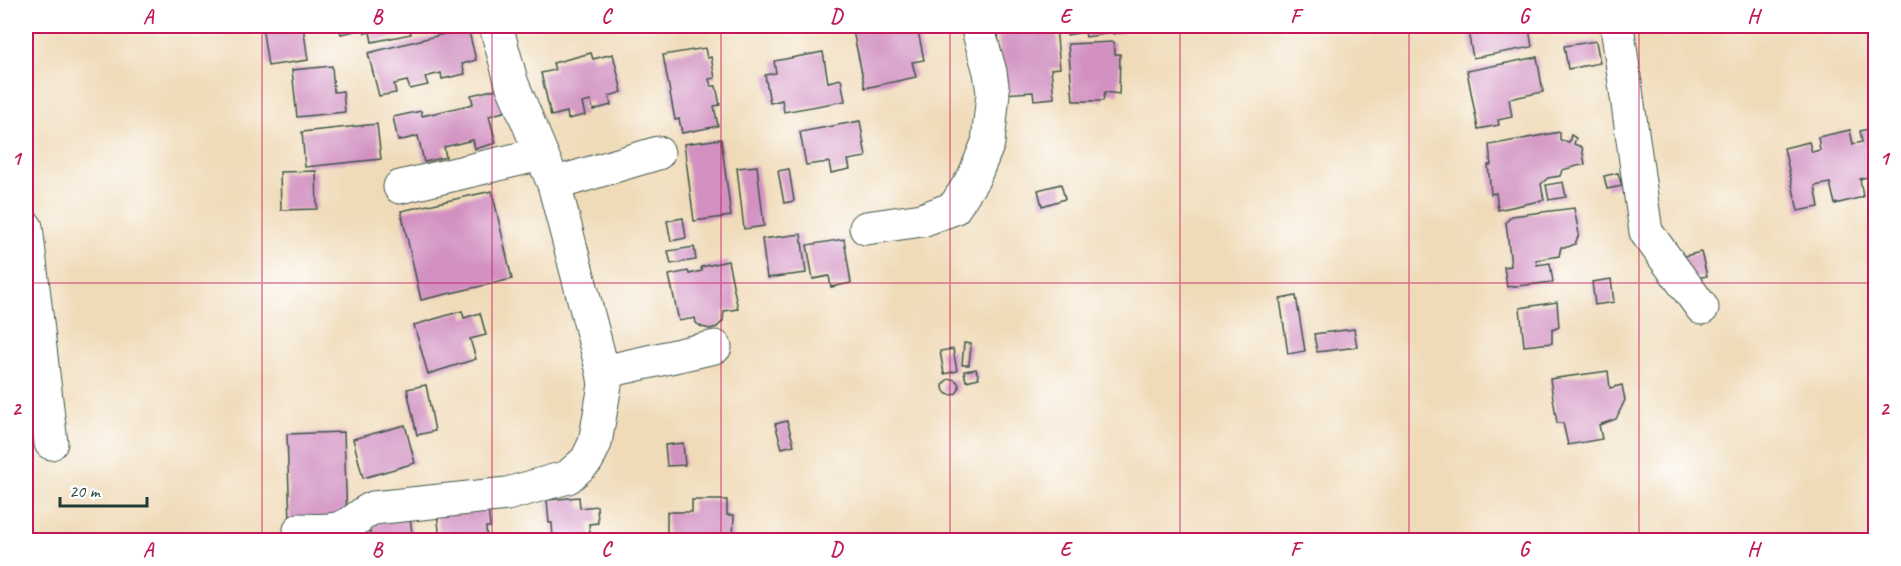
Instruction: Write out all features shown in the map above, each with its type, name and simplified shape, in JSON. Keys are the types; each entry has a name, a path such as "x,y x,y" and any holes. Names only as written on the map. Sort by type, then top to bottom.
{"street":[{"path":"300,530 340,528 373,508 507,494 568,477 587,460 595,443 605,385 603,372 554,184 512,84 496,26"},
{"path":"866,228 922,220 954,208 974,177 988,143 993,93 990,72 977,26"},
{"path":"1617,26 1646,232 1702,308"},
{"path":"554,184 658,153"},
{"path":"400,187 541,154"},
{"path":"26,226 51,443"},
{"path":"603,372 715,347"}],"building":[{"path":"262,26 303,26 308,60 268,66"},
{"path":"339,26 353,26 355,31 341,34"},
{"path":"364,26 409,26 411,34 372,42 370,32 365,33"},
{"path":"852,26 917,26 924,60 912,62 916,77 865,88"},
{"path":"1065,26 1124,26 1125,32 1113,34 1112,28 1105,29 1106,34 1086,37 1085,32 1067,35"},
{"path":"1467,26 1537,27 1529,28 1532,47 1473,58"},
{"path":"468,28 476,60 462,64 465,74 442,79 441,73 425,77 428,85 410,89 407,81 394,84 396,93 379,96 368,53"},
{"path":"1056,28 1060,68 1051,69 1054,98 1034,100 1033,92 1003,94 998,34"},
{"path":"1596,41 1600,63 1568,69 1564,46"},
{"path":"1114,42 1115,54 1120,54 1119,94 1105,92 1103,101 1073,101 1068,44"},
{"path":"705,48 707,58 711,57 715,78 709,79 711,86 716,86 720,105 714,106 718,126 682,133 679,119 675,120 663,55"},
{"path":"823,52 828,82 841,79 845,101 784,112 782,100 770,103 765,75 776,73 774,61"},
{"path":"591,53 593,59 613,54 622,92 609,96 611,105 593,110 591,101 582,103 585,115 568,119 567,112 551,116 541,73 555,70 553,63"},
{"path":"1537,57 1543,92 1509,99 1512,117 1498,120 1499,125 1478,129 1467,71"},
{"path":"332,66 334,92 343,91 345,112 297,117 292,70"},
{"path":"501,88 507,111 489,116 496,143 475,149 473,140 444,147 446,157 424,162 418,136 398,141 393,117 421,111 422,116 473,104 471,95"},
{"path":"860,121 866,157 848,160 850,169 831,173 829,162 806,165 800,132"},
{"path":"377,124 381,159 305,167 302,132"},
{"path":"1876,127 1876,197 1870,176 1860,179 1863,197 1835,204 1830,183 1815,186 1819,207 1798,211 1784,148 1809,142 1812,152 1820,150 1818,137 1850,130 1853,144 1862,142 1860,131"},
{"path":"1560,132 1560,140 1569,142 1571,135 1576,138 1574,144 1582,147 1585,164 1562,170 1560,176 1548,178 1541,184 1544,200 1498,210 1496,193 1491,194 1488,165 1491,165 1489,145"},
{"path":"721,139 731,216 694,221 684,144"},
{"path":"757,166 764,226 744,229 737,168"},
{"path":"789,169 794,201 784,203 778,171"},
{"path":"316,171 317,209 281,210 280,172"},
{"path":"1618,173 1622,186 1607,189 1604,176"},
{"path":"1563,182 1566,197 1549,200 1546,185"},
{"path":"1061,184 1065,199 1042,206 1038,190"},
{"path":"492,191 512,279 421,300 401,211"},
{"path":"1574,208 1579,234 1575,244 1561,247 1559,256 1536,260 1537,265 1550,263 1553,282 1507,287 1504,267 1511,266 1506,222 1512,216"},
{"path":"683,218 686,238 671,241 667,221"},
{"path":"801,234 806,273 767,278 762,239"},
{"path":"844,239 851,283 831,287 829,276 813,279 807,245"},
{"path":"694,247 696,260 671,264 668,251"},
{"path":"1701,252 1707,276 1673,283 1668,260"},
{"path":"728,261 738,309 724,311 723,321 717,327 710,329 696,323 695,318 679,321 669,275 702,271 701,267"},
{"path":"1611,279 1614,302 1595,305 1592,282"},
{"path":"1296,296 1305,351 1288,354 1280,299"},
{"path":"1557,302 1559,327 1552,330 1552,343 1524,346 1520,308"},
{"path":"462,311 464,318 480,313 486,335 470,339 476,359 428,374 414,325"},
{"path":"1354,329 1357,347 1317,352 1314,334"},
{"path":"964,343 971,344 969,365 962,365"},
{"path":"953,349 957,371 944,374 940,351"},
{"path":"976,369 979,378 966,381 964,371"},
{"path":"1608,371 1610,388 1622,385 1625,400 1616,419 1599,425 1602,439 1568,445 1563,423 1557,423 1550,379"},
{"path":"951,379 959,387 951,395 943,387"},
{"path":"426,385 435,431 417,435 407,389"},
{"path":"787,421 794,445 782,448 775,424"},
{"path":"405,425 415,463 363,478 353,439"},
{"path":"344,432 347,519 290,522 287,434"},
{"path":"683,443 685,465 667,466 665,445"},
{"path":"579,497 580,508 597,506 598,523 589,524 591,540 549,540 553,538 547,500"},
{"path":"692,500 727,500 727,515 734,515 733,540 667,540 667,512 692,512"},
{"path":"488,507 490,527 486,527 487,540 440,540 437,512"},
{"path":"410,518 413,540 371,540 369,524"}]}
